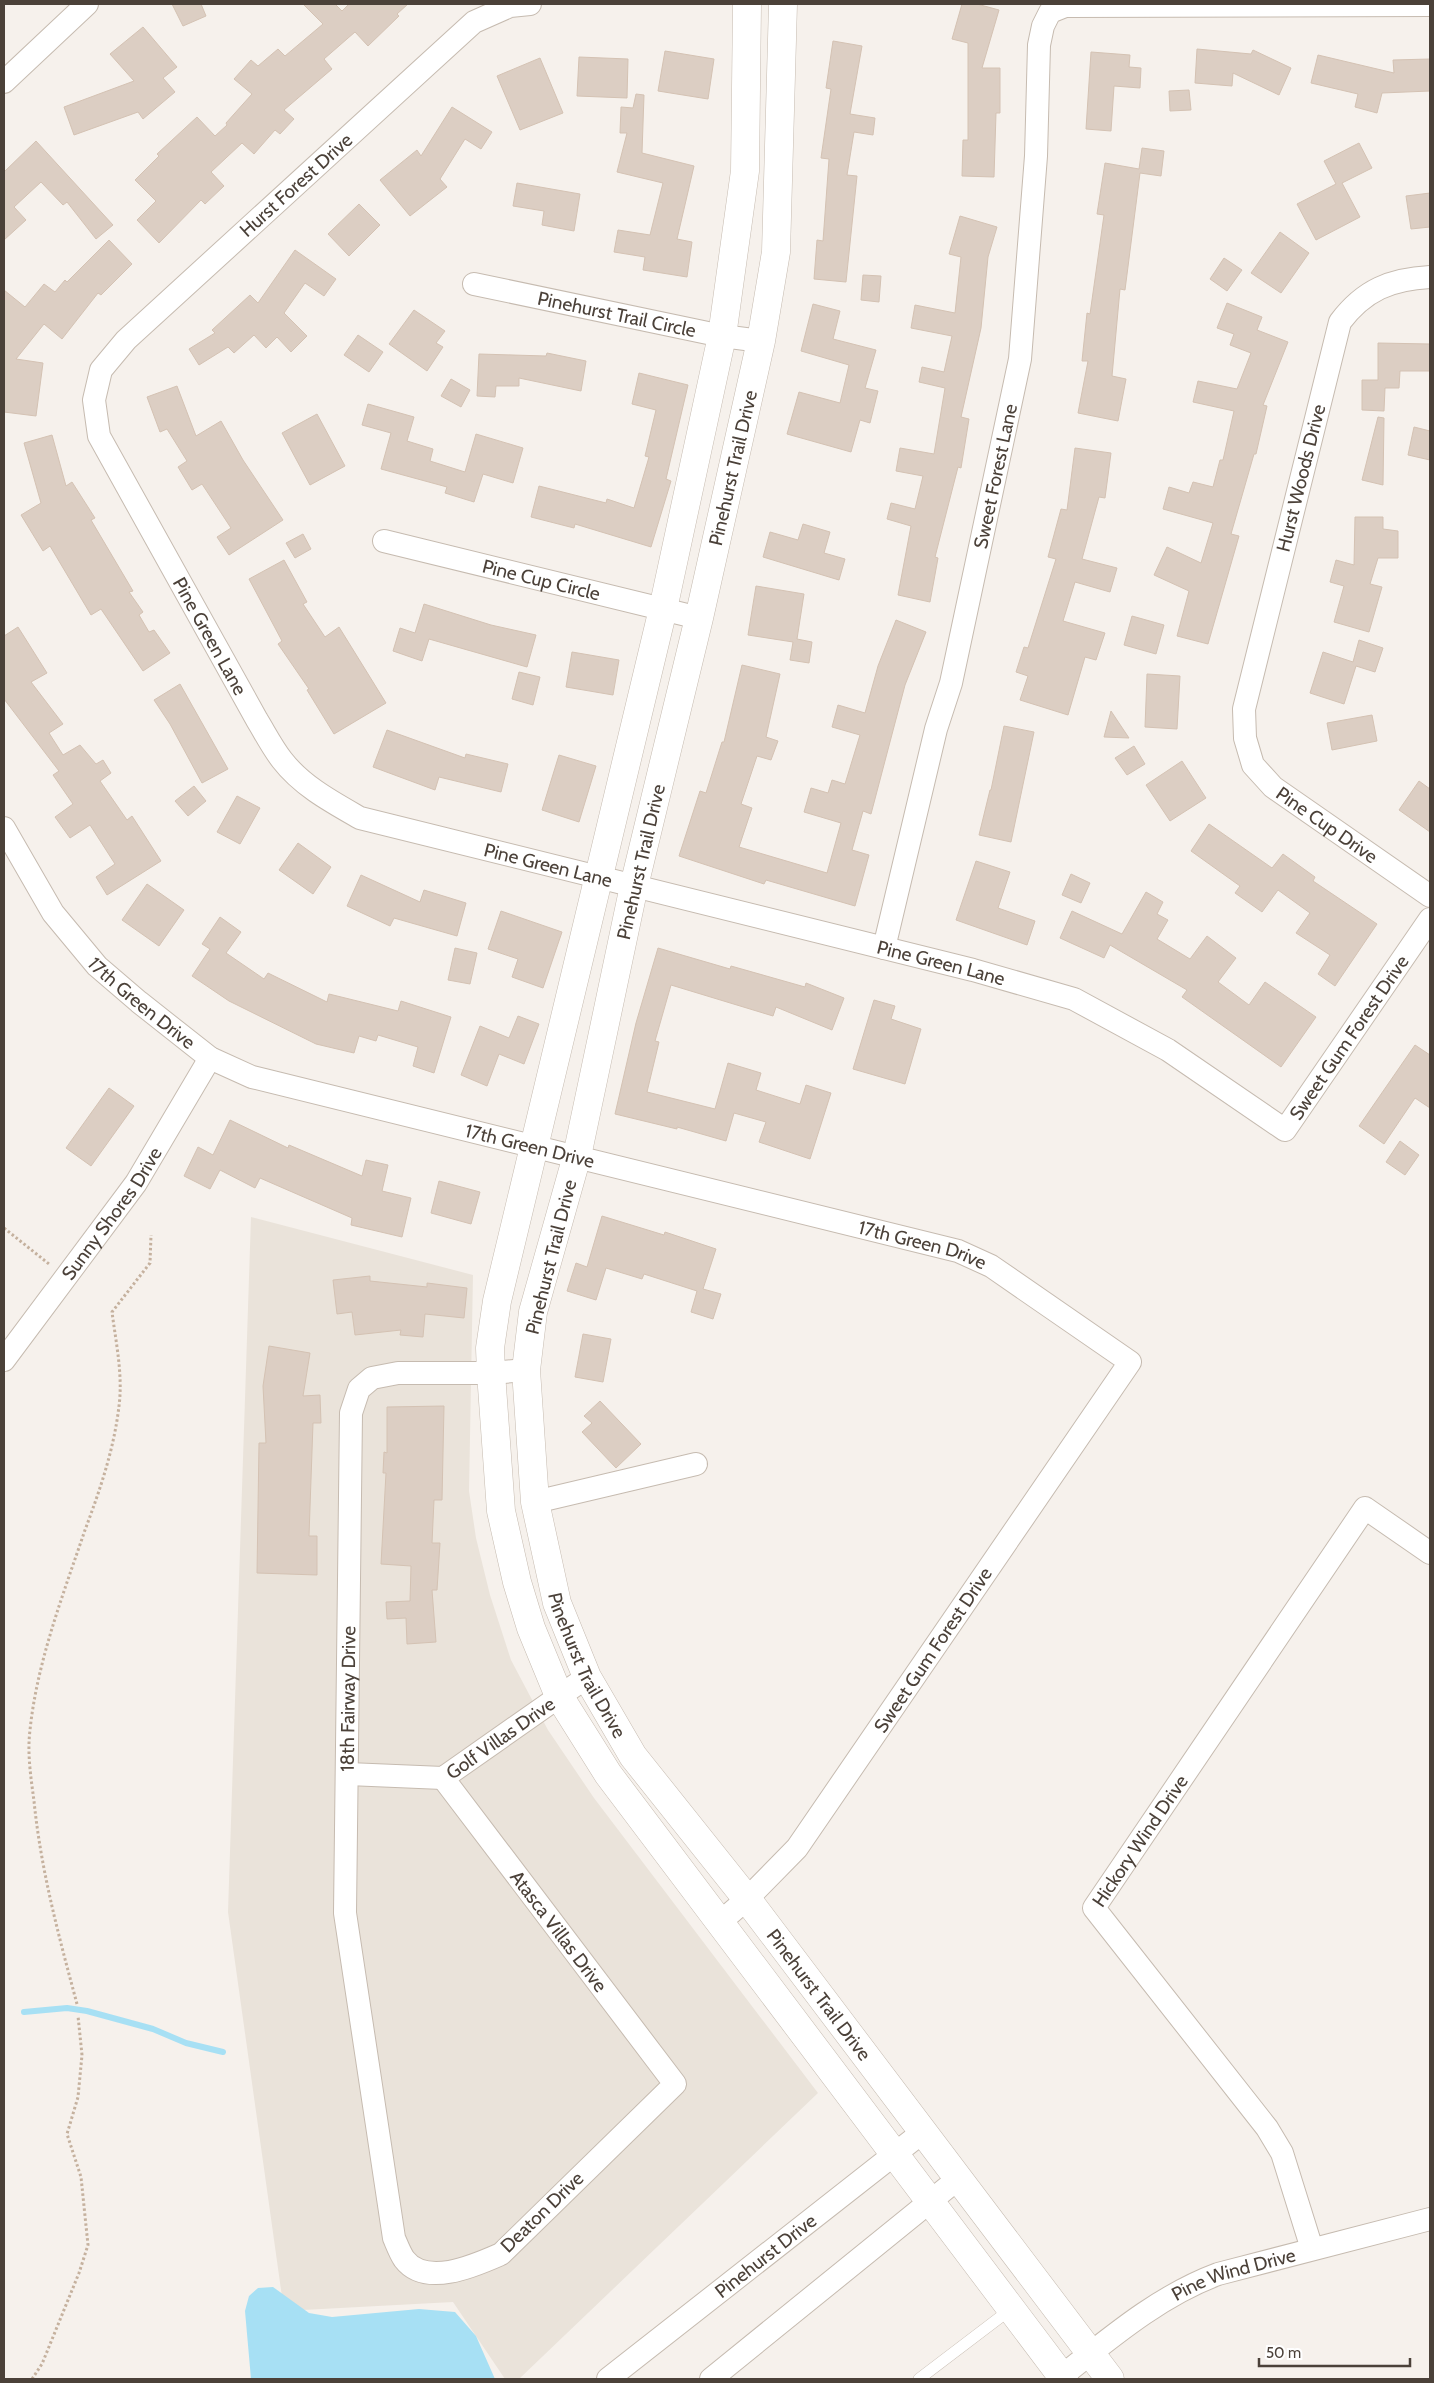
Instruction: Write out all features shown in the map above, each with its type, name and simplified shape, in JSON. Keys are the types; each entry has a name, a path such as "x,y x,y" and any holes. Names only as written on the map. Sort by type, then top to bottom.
{"street":[{"path":"4,82 86,4"},
{"name":"Hurst Forest Drive","path":"94,400 102,370 126,340 474,22 510,6 530,4"},
{"name":"Pinehurst Trail Drive","path":"747,4 745,170 722,336 663,609 497,1301 490,1348 501,1511 517,1582 531,1628 559,1696 608,1774 1063,2378"},
{"name":"Pinehurst Trail Drive","path":"783,4 776,252 761,341 699,618 634,886 577,1156 533,1312 526,1370 535,1502 558,1603 587,1677 632,1756 747,1899 1110,2379"},
{"name":"Sweet Forest Lane","path":"884,948 936,729 952,683 1020,359 1036,156 1039,45 1043,26 1050,12 1065,6 1430,5"},
{"name":"Hurst Woods Drive","path":"1245,738 1244,709 1253,666 1340,322 1352,306 1367,294 1385,285 1430,277"},
{"name":"Pinehurst Trail Circle","path":"474,284 722,336 761,341"},
{"name":"Pine Green Lane","path":"94,400 99,436 256,720 282,760 303,782 328,799 360,818 884,948 1074,999 1168,1050 1284,1130"},
{"name":"Pine Cup Circle","path":"384,541 699,618"},
{"name":"Pine Cup Drive","path":"1245,738 1252,765 1272,787 1430,896"},
{"name":"17th Green Drive","path":"4,828 54,913 97,966 210,1058 252,1077 533,1147 577,1156 958,1252 991,1266 1130,1362"},
{"name":"Sweet Gum Forest Drive","path":"1284,1130 1430,920"},
{"name":"Sunny Shores Drive","path":"4,1360 136,1183 210,1058"},
{"name":"Sweet Gum Forest Drive","path":"719,1923 747,1899 797,1848 1130,1362"},
{"name":"18th Fairway Drive","path":"386,2180 345,1913 351,1414 359,1389 372,1378 398,1373 491,1373 526,1370"},
{"path":"535,1502 696,1464"},
{"name":"Hickory Wind Drive","path":"1312,2249 1282,2153 1268,2128 1094,1908 1364,1508 1430,1553"},
{"name":"Golf Villas Drive","path":"348,1774 443,1778 587,1677"},
{"name":"Atasca Villas Drive","path":"443,1778 675,2084"},
{"name":"Deaton Drive","path":"386,2180 394,2238 404,2260 420,2271 446,2273 473,2266 501,2254 675,2084"},
{"name":"Pinehurst Drive","path":"608,2379 924,2131"},
{"path":"711,2379 959,2178"},
{"name":"Pine Wind Drive","path":"1063,2378 1126,2325 1199,2281 1312,2249 1430,2219"}],"lane":[{"path":"919,2379 1011,2309"}],"path":[{"path":"4,1228 49,1264"},
{"path":"77,2004 49,1900 38,1844 30,1765 30,1732 36,1692 53,1626 105,1475 120,1405 120,1372 112,1312 150,1263 151,1235"},
{"path":"32,2379 42,2364 79,2273 88,2245 80,2177 67,2134 78,2097 82,2055 78,2016"}],"shaded area":[{"path":"251,1217 473,1275 469,1491 476,1538 490,1595 511,1660 548,1730 594,1798 818,2093 519,2379 505,2379 453,2302 284,2311 228,1912"}],"water":[{"path":"273,2287 309,2313 332,2317 419,2309 455,2312 476,2336 495,2379 251,2379 245,2311 249,2296 258,2288"}],"building":[{"path":"172,4 201,4 206,16 183,26"},
{"path":"303,4 335,4 342,11 349,4 408,4 397,14 399,16 368,46 355,32 324,59 332,69 284,110 294,119 280,134 275,130 254,154 242,143 211,172 224,186 205,204 201,200 159,243 137,220 156,201 135,180 159,156 157,154 197,117 215,136 227,125 226,123 252,94 234,79 251,60 258,66 278,49 285,56 323,24"},
{"path":"962,4 977,4 999,10 982,68 1000,68 1000,113 996,113 994,177 962,176 963,140 968,140 968,43 952,39"},
{"path":"143,27 177,67 163,78 175,92 143,119 138,112 74,135 64,107 134,81 110,54"},
{"path":"833,41 862,46 850,114 875,118 873,135 854,132 847,175 857,176 846,282 814,279 817,240 823,241 829,159 821,158 831,89 826,88"},
{"path":"1197,49 1251,54 1253,50 1291,68 1279,95 1233,73 1232,86 1195,83"},
{"path":"665,51 714,59 708,99 658,91"},
{"path":"1091,52 1130,55 1129,67 1141,68 1140,88 1114,86 1111,131 1086,129"},
{"path":"1318,55 1394,73 1393,60 1430,59 1430,91 1382,93 1377,113 1355,107 1358,94 1311,83"},
{"path":"579,57 628,59 627,98 577,96"},
{"path":"540,58 563,113 520,130 497,76"},
{"path":"1189,90 1191,110 1170,111 1169,91"},
{"path":"636,94 644,95 642,153 694,166 677,239 692,242 687,277 643,270 645,257 614,252 618,230 650,235 663,183 617,172 627,133 620,133 621,107 633,108"},
{"path":"452,107 492,132 481,149 465,139 440,179 447,187 410,216 380,180 417,150 421,156"},
{"path":"36,141 113,225 96,239 67,202 63,205 41,182 14,207 26,220 4,240 4,172"},
{"path":"1359,143 1372,168 1342,183 1360,217 1316,240 1297,204 1336,184 1324,161"},
{"path":"1142,148 1164,151 1161,176 1140,173 1125,290 1120,289 1112,376 1126,379 1118,421 1078,413 1088,361 1082,361 1087,313 1090,314 1104,215 1097,214 1105,163 1139,169"},
{"path":"517,183 580,194 574,231 542,225 544,211 513,206"},
{"path":"1430,193 1430,227 1411,229 1406,196"},
{"path":"359,204 380,225 349,256 328,234"},
{"path":"960,216 997,227 988,257 981,328 961,417 969,419 961,468 958,467 935,557 938,558 930,602 898,595 911,526 887,519 891,503 915,509 923,476 896,471 900,448 934,454 945,388 919,382 922,367 944,372 952,336 911,328 915,305 955,313 961,257 949,254"},
{"path":"1280,232 1309,253 1281,293 1251,273"},
{"path":"109,240 132,264 101,295 98,293 62,339 44,324 16,359 43,363 36,416 4,412 4,290 25,307 44,284 55,292 65,280 67,282"},
{"path":"295,250 336,279 324,296 305,283 284,313 307,336 291,352 277,337 266,348 254,335 234,353 228,347 199,365 189,349 215,333 212,330 250,295 258,303"},
{"path":"1224,258 1242,270 1227,291 1210,279"},
{"path":"863,275 881,276 879,302 861,300"},
{"path":"1227,303 1262,317 1257,330 1288,342 1263,405 1267,406 1256,454 1254,454 1231,534 1239,536 1208,644 1177,636 1189,591 1154,575 1167,547 1201,563 1213,523 1163,509 1169,487 1189,493 1193,482 1213,487 1220,460 1223,460 1234,411 1193,402 1198,381 1237,389 1251,353 1230,345 1234,334 1217,328"},
{"path":"813,304 840,311 833,339 876,350 865,388 878,391 870,423 860,420 851,452 787,434 799,392 840,403 849,365 801,351"},
{"path":"414,310 445,331 436,343 443,347 427,371 389,344"},
{"path":"358,335 383,352 369,372 344,355"},
{"path":"1378,343 1430,344 1430,371 1400,371 1399,388 1385,388 1384,411 1362,410 1362,380 1378,380"},
{"path":"547,353 586,361 581,391 519,378 519,386 496,386 495,397 477,396 479,354 546,356"},
{"path":"639,373 688,385 666,479 671,481 651,547 575,524 574,528 531,517 539,486 606,503 607,499 634,508 649,457 645,456 656,410 632,404"},
{"path":"451,379 470,390 461,407 441,396"},
{"path":"177,386 196,436 221,421 243,460 283,520 229,555 217,537 231,528 202,484 192,490 178,467 187,461 167,429 160,432 147,397"},
{"path":"368,404 414,417 407,441 433,449 430,461 465,472 476,434 523,448 513,483 483,474 474,502 445,493 447,487 381,469 391,433 362,425"},
{"path":"317,414 345,466 310,485 282,433"},
{"path":"1378,417 1384,418 1383,485 1362,480"},
{"path":"1414,427 1430,431 1430,460 1408,455"},
{"path":"52,435 66,486 72,482 95,518 91,520 133,591 129,592 143,612 139,615 149,632 154,630 170,653 143,671 101,609 91,615 50,546 43,551 21,515 41,503 24,443"},
{"path":"1075,448 1111,453 1105,498 1099,497 1082,559 1117,568 1110,592 1075,582 1063,621 1105,633 1096,660 1085,657 1068,715 1020,700 1028,676 1016,672 1024,647 1028,648 1056,559 1048,557 1061,509 1067,510"},
{"path":"1355,517 1383,517 1383,529 1398,531 1398,558 1378,558 1370,584 1382,587 1369,632 1334,622 1344,586 1330,582 1336,560 1354,565"},
{"path":"803,524 830,532 824,553 845,559 839,580 763,557 770,532 798,540"},
{"path":"303,534 311,549 295,558 286,543"},
{"path":"284,560 307,602 303,604 325,637 339,627 386,703 334,734 307,690 309,689 278,644 282,641 249,579"},
{"path":"756,586 804,594 797,639 812,642 809,663 790,660 793,642 748,635"},
{"path":"424,604 491,625 536,635 527,667 429,639 422,661 393,651 400,628 415,633"},
{"path":"1132,616 1164,625 1156,654 1124,645"},
{"path":"896,620 926,632 905,685 871,814 863,811 852,850 869,855 855,906 766,880 764,884 679,856 700,791 706,793 722,742 724,742 742,665 780,674 766,737 778,741 771,760 757,756 741,804 752,808 739,847 827,873 841,823 804,812 811,788 828,793 832,780 845,784 860,735 832,727 838,705 865,713 878,666"},
{"path":"18,627 47,673 31,682 63,724 49,733 63,755 80,745 96,764 103,760 111,773 100,781 127,820 132,816 161,861 107,895 96,877 115,864 90,825 70,838 55,817 73,804 53,775 59,771 4,699 4,636"},
{"path":"1359,640 1383,648 1375,672 1356,666 1344,704 1310,693 1323,652 1353,662"},
{"path":"572,652 619,660 613,695 566,687"},
{"path":"519,672 540,677 533,705 512,699"},
{"path":"1147,674 1180,676 1177,729 1145,727"},
{"path":"180,684 228,769 202,783 170,724 154,700"},
{"path":"1111,711 1129,738 1104,737"},
{"path":"1372,715 1377,741 1332,750 1327,723"},
{"path":"1004,726 1034,732 1011,842 979,835 991,790"},
{"path":"387,730 465,758 466,754 508,764 501,792 439,777 435,790 373,767"},
{"path":"1134,746 1145,764 1127,775 1115,758"},
{"path":"559,755 596,766 579,822 542,810"},
{"path":"1182,761 1206,798 1170,821 1146,785"},
{"path":"1419,781 1430,789 1430,832 1399,810"},
{"path":"194,786 206,801 188,816 175,801"},
{"path":"237,796 260,808 240,844 217,832"},
{"path":"1209,824 1272,868 1283,854 1315,877 1313,881 1377,924 1335,986 1318,974 1330,955 1296,933 1310,913 1278,890 1262,912 1235,893 1240,886 1191,851"},
{"path":"298,843 331,867 313,894 279,870"},
{"path":"976,861 1010,872 998,908 1035,921 1027,945 956,920"},
{"path":"1071,874 1090,883 1081,903 1062,895"},
{"path":"361,875 420,902 424,890 466,903 457,936 394,918 390,926 347,906"},
{"path":"147,884 184,910 159,946 122,920"},
{"path":"1146,892 1163,902 1157,914 1168,920 1157,939 1190,959 1207,936 1236,958 1218,982 1249,1005 1265,982 1316,1017 1281,1067 1182,997 1187,990 1110,945 1104,958 1060,938 1072,911 1122,934"},
{"path":"501,911 562,932 543,988 512,977 518,959 488,949"},
{"path":"220,917 241,932 226,953 264,979 268,973 327,1002 329,994 398,1011 401,1001 451,1017 434,1073 413,1066 418,1047 378,1035 376,1041 359,1036 354,1053 316,1044 229,1001 192,976 210,949 202,944"},
{"path":"455,948 477,953 470,984 448,980"},
{"path":"658,948 730,969 731,966 805,987 806,983 844,998 832,1030 776,1007 773,1016 671,985 655,1041 659,1042 647,1092 715,1109 728,1063 761,1073 756,1090 800,1104 806,1085 831,1093 810,1159 759,1142 766,1122 734,1113 726,1141 677,1127 677,1129 615,1114 636,1023"},
{"path":"874,1000 895,1006 891,1019 921,1029 905,1084 853,1069"},
{"path":"518,1016 539,1024 524,1064 499,1054 487,1086 461,1075 480,1026 509,1038"},
{"path":"1415,1045 1430,1055 1430,1108 1415,1098 1384,1144 1359,1126"},
{"path":"109,1088 134,1106 91,1166 66,1148"},
{"path":"230,1120 288,1148 289,1145 362,1176 366,1160 388,1165 382,1191 411,1198 402,1237 351,1225 352,1218 260,1178 255,1188 220,1170 210,1189 184,1176 198,1147 213,1155"},
{"path":"1400,1141 1419,1155 1405,1175 1386,1162"},
{"path":"439,1181 480,1192 471,1224 431,1213"},
{"path":"602,1216 664,1235 665,1232 716,1249 703,1289 721,1294 713,1319 691,1312 697,1291 644,1274 642,1279 606,1268 596,1300 567,1291 576,1263 587,1267"},
{"path":"370,1276 370,1281 427,1287 427,1283 467,1288 464,1318 425,1314 423,1337 400,1335 401,1330 355,1335 352,1312 337,1314 333,1280"},
{"path":"583,1334 611,1339 603,1382 575,1377"},
{"path":"269,1346 310,1353 303,1396 320,1395 321,1423 313,1423 309,1536 317,1536 317,1575 257,1573 259,1443 266,1443 263,1386"},
{"path":"600,1401 641,1444 616,1468 582,1432 592,1423 584,1416"},
{"path":"444,1406 442,1500 434,1500 432,1543 440,1543 437,1590 432,1590 436,1642 407,1644 406,1618 387,1619 386,1602 410,1601 411,1566 381,1564 386,1473 383,1473 384,1452 387,1453 387,1407"}],"waterway":[{"path":"24,2012 67,2008 87,2011 153,2029 186,2043 223,2052"}]}
